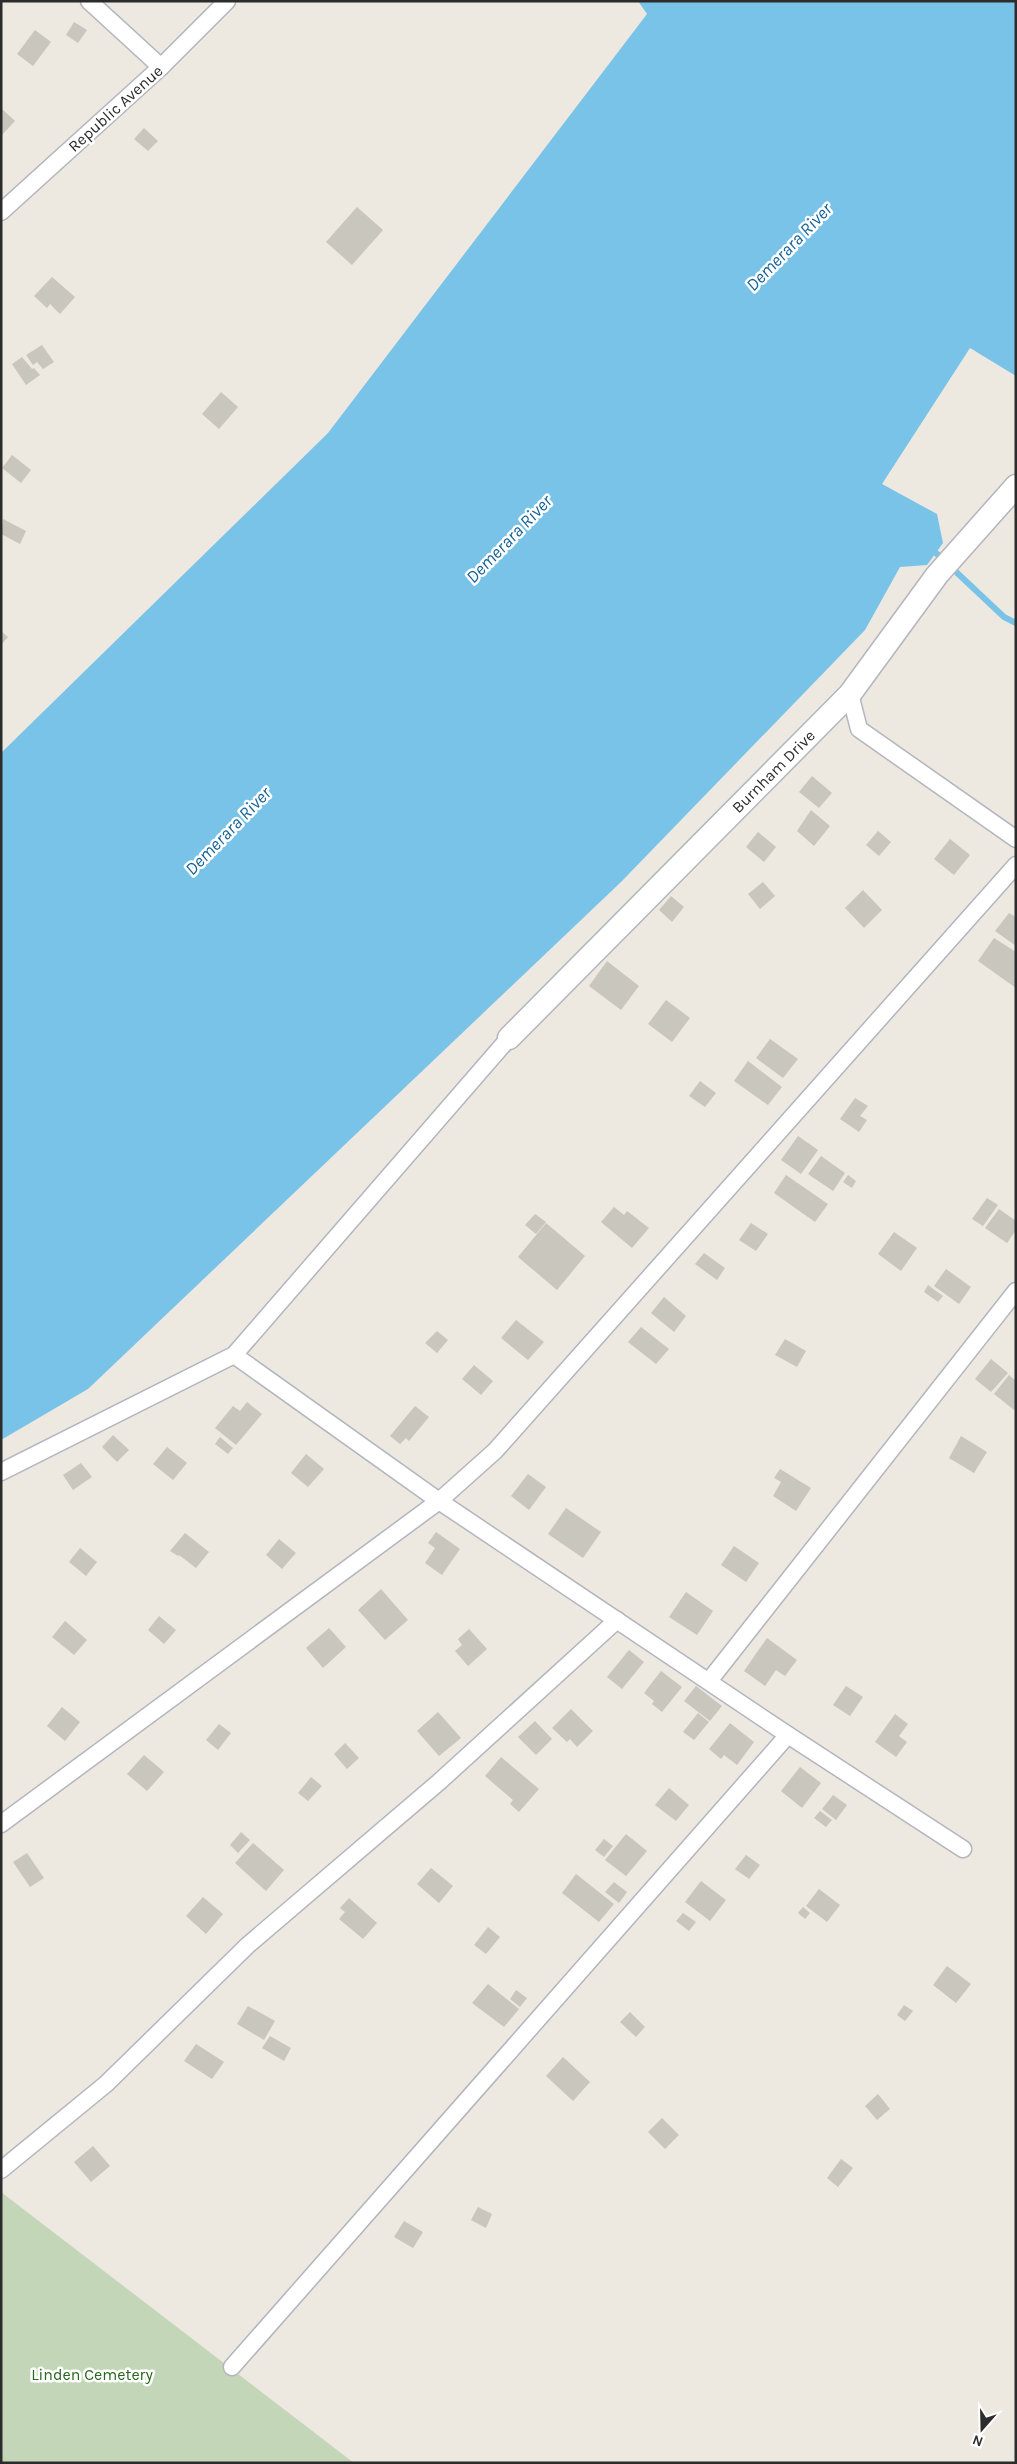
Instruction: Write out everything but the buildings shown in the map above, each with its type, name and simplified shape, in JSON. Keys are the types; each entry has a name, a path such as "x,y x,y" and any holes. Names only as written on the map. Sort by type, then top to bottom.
{"street":[{"path":"89,1 161,67"},
{"name":"Republic Avenue","path":"1,212 161,67 227,1"},
{"name":"Burnham Drive","path":"509,1038 850,694 956,551 1016,486"},
{"path":"850,694 859,729 1016,839"},
{"path":"1,1824 439,1501 495,1451 1016,864"},
{"path":"1,1472 234,1355 509,1038"},
{"path":"709,1681 1016,1290"},
{"path":"234,1355 439,1501 788,1735 963,1849"},
{"path":"1,2170 106,2084 248,1945 439,1782 616,1620"},
{"path":"232,2366 788,1735"}],"green space":[{"name":"Linden Cemetery","path":"1,2192 354,2463 1,2463"}],"water":[{"name":"Demerara River","path":"638,1 1016,1 1016,376 970,348 882,484 937,514 943,543 927,565 900,567 865,630 621,882 88,1389 1,1440 1,753 328,433 647,14"}],"waterway":[{"path":"936,553 1004,617 1016,623"}]}
